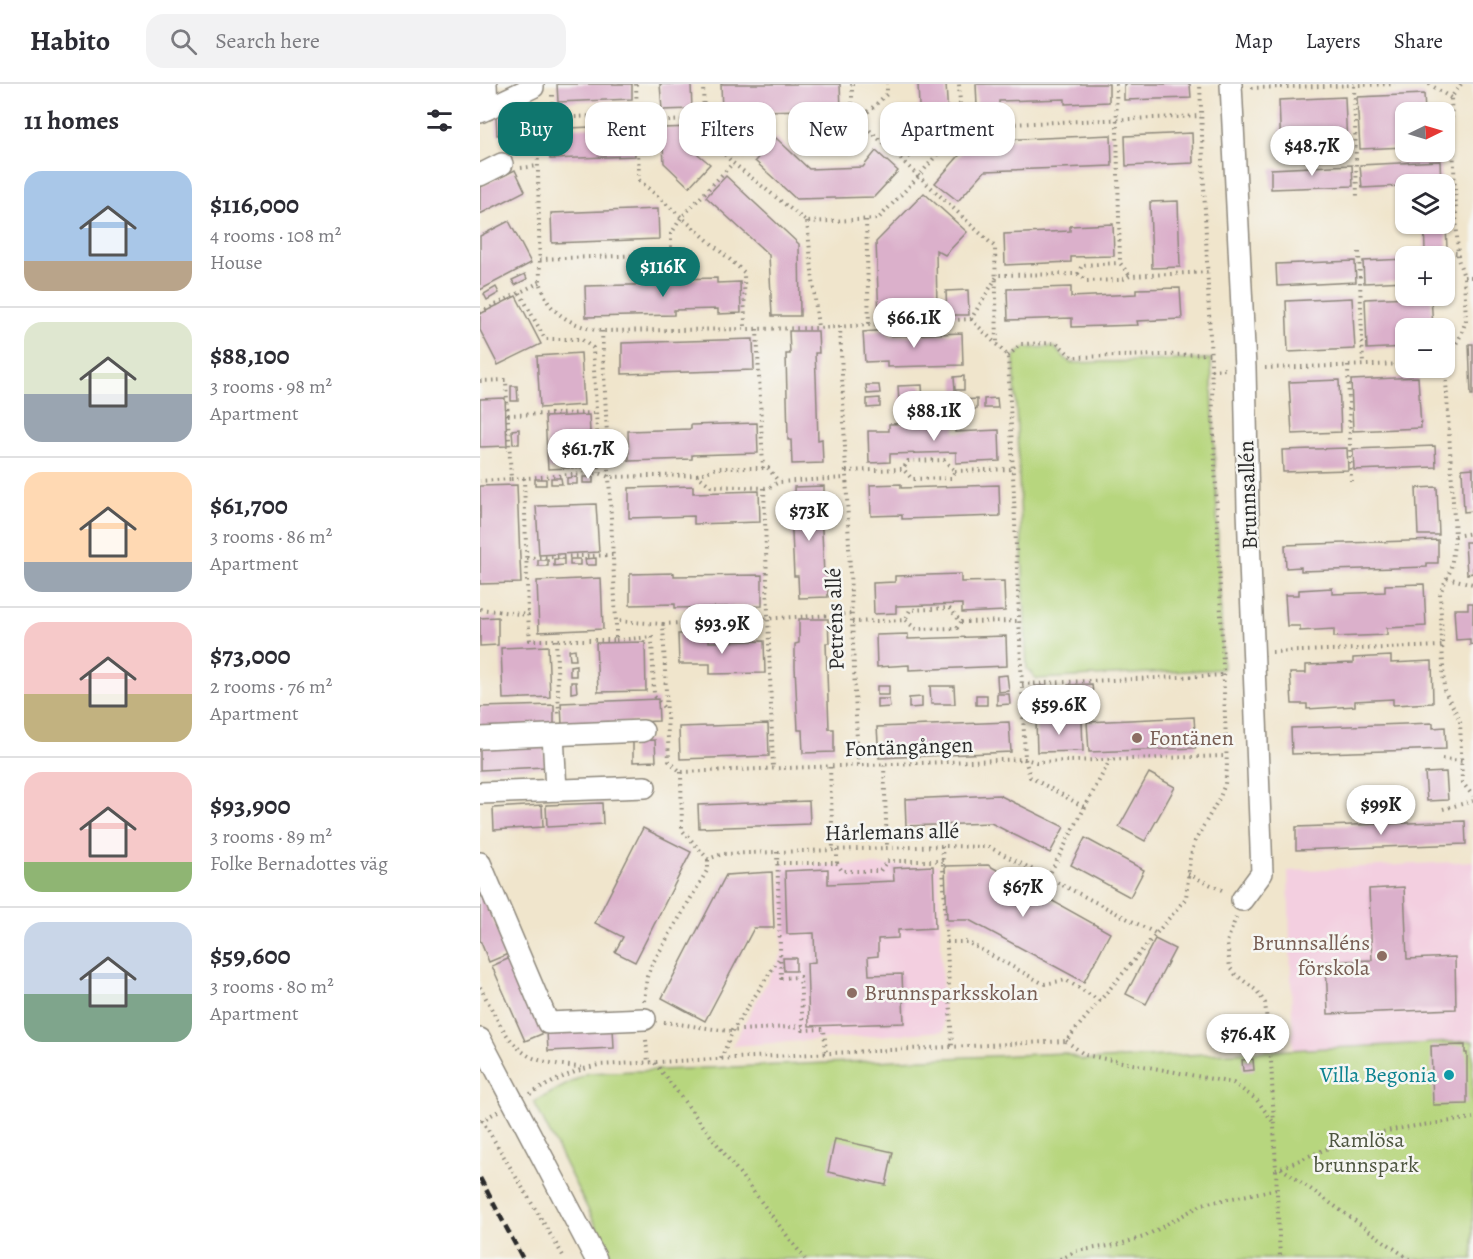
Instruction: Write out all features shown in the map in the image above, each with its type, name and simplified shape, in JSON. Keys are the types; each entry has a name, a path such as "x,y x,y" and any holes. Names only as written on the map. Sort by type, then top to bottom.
{"street":[{"path":"484,111 486,84"},
{"path":"484,111 533,87 533,84"},
{"name":"Brunnsallén","path":"1231,86 1240,228 1262,873 1242,900"},
{"path":"480,175 502,164"},
{"path":"480,738 643,731"},
{"path":"556,735 556,790"},
{"path":"480,793 645,787"},
{"path":"480,862 548,1023 645,1019"},
{"path":"480,1039 596,1259"}],"path":[{"path":"552,84 552,118 585,116"},
{"path":"636,84 637,102"},
{"path":"704,84 704,102"},
{"path":"852,84 852,102"},
{"path":"868,112 887,94 887,84"},
{"path":"959,84 960,102"},
{"path":"1116,84 1120,263 1130,276"},
{"path":"1066,1041 1186,898 1187,873 1195,841 1225,784 1227,756 1200,84"},
{"path":"1231,86 1395,84"},
{"path":"1429,84 1451,98"},
{"path":"1454,174 1451,98 1461,84"},
{"path":"1354,86 1357,198"},
{"path":"1015,124 1201,116"},
{"path":"868,129 995,247 997,345"},
{"path":"538,156 540,282 549,304 566,318 591,330 602,332 818,328 971,319 1008,356 1025,759 1030,777 1084,807"},
{"path":"638,156 639,180 744,272 745,329"},
{"path":"726,156 807,222 878,219 936,156"},
{"path":"540,259 671,254 671,234 681,218 733,163"},
{"path":"1455,191 1458,253 1464,277 1466,320 1455,346"},
{"path":"866,220 869,324"},
{"path":"807,222 818,328"},
{"path":"1359,252 1363,365"},
{"path":"1078,274 1082,265 1120,263"},
{"path":"971,319 998,275 1078,274 1087,281 1121,280 1130,276 1209,272"},
{"path":"1464,277 1473,277"},
{"path":"480,313 540,282"},
{"path":"520,293 545,339 581,339 593,348 599,473"},
{"path":"1466,320 1473,321"},
{"name":"Petréns allé","path":"840,326 858,766"},
{"path":"757,329 763,468"},
{"path":"602,332 616,640"},
{"path":"1008,356 1021,344 1057,343 1072,357 1211,354"},
{"path":"1211,370 1395,364"},
{"path":"1348,366 1351,481"},
{"path":"1446,378 1455,536 1450,569 1440,593 1444,690 1460,720 1462,782 1473,796"},
{"path":"480,381 506,380 511,479"},
{"path":"507,416 596,413"},
{"path":"903,469 908,461 944,460 955,471 1013,470"},
{"path":"480,481 599,473 609,477 697,476 717,468 768,468 779,482"},
{"path":"846,471 903,469"},
{"path":"903,469 912,479 951,478 955,471"},
{"path":"697,476 711,486 764,488 779,482 846,478"},
{"path":"524,478 530,640 616,640 652,637 654,696 666,710"},
{"path":"764,488 773,769"},
{"path":"1455,536 1473,533"},
{"path":"527,558 613,555"},
{"path":"1447,578 1473,584"},
{"path":"905,620 910,610 949,608 961,622"},
{"path":"480,609 528,615"},
{"path":"616,621 663,624 852,614"},
{"path":"852,622 905,620 916,629 957,628 961,622"},
{"path":"961,622 1019,621"},
{"path":"663,624 669,761 681,772 682,830 708,859 708,869 651,966 644,992 645,1019 733,1030 803,1026"},
{"path":"556,640 556,735"},
{"path":"1254,652 1443,646"},
{"path":"1022,684 1224,675"},
{"name":"Fontängången","path":"681,772 1025,759 1036,762 1227,756"},
{"path":"1048,877 1110,759"},
{"path":"1442,759 1462,761"},
{"path":"884,765 887,848"},
{"path":"830,767 835,850 837,863 843,871 880,871 886,861 943,861"},
{"path":"1443,809 1473,801"},
{"path":"942,846 952,1047"},
{"name":"Hårlemans allé","path":"708,859 722,854 942,846 989,847 1155,933"},
{"path":"777,852 781,978 800,977 803,1030 824,1029 826,1054"},
{"path":"777,863 837,863"},
{"path":"1187,873 1242,900 1227,942 1229,964 1235,974 1262,998 1266,1020 1271,1059 1280,1259"},
{"path":"947,942 967,942 1044,984 1066,980 1100,1001"},
{"path":"721,1059 733,1030 780,956"},
{"path":"480,987 512,1043 529,1056 552,1063 585,1068 1066,1041 1085,1055 1233,1083 1257,1100 1274,1123"},
{"path":"1234,1021 1266,1020"},
{"path":"654,1063 805,1259"},
{"path":"528,1095 585,1068"},
{"path":"501,1109 481,1120 565,1259"},
{"path":"1276,1170 1323,1150 1384,1131 1473,1118"},
{"path":"1281,1168 1409,1259"},
{"path":"1060,1259 1076,1251 1116,1245 1144,1237 1203,1204 1260,1191 1277,1190"}],"shaded area":[{"name":"Brunnsalléns förskola","path":"1473,861 1473,1041 1293,1051 1288,871"},
{"name":"Brunnsparksskolan","path":"781,865 938,865 944,1031 732,1046 782,954"}],"green space":[{"path":"1054,347 1070,363 1211,359 1223,669 1037,679 1027,669 1014,357 1024,348"},
{"name":"Ramlösa brunnspark","path":"1473,1041 1473,1259 613,1259 534,1102 588,1073 1064,1053 1082,1060"}],"building":[{"path":"557,84 632,84 632,99 558,102"},
{"path":"660,84 691,84 692,102 679,102 679,109 667,110 667,102 661,102"},
{"path":"721,84 840,84 841,102 788,102 788,110 776,111 776,102 722,102"},
{"path":"918,84 946,84 947,102 919,102"},
{"path":"976,84 1109,84 1109,102 1065,104 1065,99 977,102"},
{"path":"1124,84 1190,84 1191,98 1124,100"},
{"path":"1424,94 1424,102 1395,102 1395,147 1360,149 1357,97"},
{"path":"1345,97 1347,148 1281,151 1279,100"},
{"path":"496,114 498,114 498,135 497,135"},
{"path":"585,127 585,156 635,156 550,159 550,156 573,156 573,128"},
{"path":"679,127 679,156 700,156 710,164 689,187 664,163 664,156 667,156 667,128"},
{"path":"1192,133 1193,163 1126,166 1125,136"},
{"path":"1111,135 1112,166 985,171 958,201 935,183 959,156 1015,156 1015,139"},
{"path":"776,138 788,149 788,156 795,156 809,169 863,167 876,151 898,171 874,197 796,199 755,161 760,156 776,156"},
{"path":"1440,162 1441,174 1395,174 1395,186 1362,188 1360,165"},
{"path":"1352,165 1353,186 1271,189 1271,169"},
{"path":"515,170 525,191 480,214 480,187"},
{"path":"726,176 799,244 800,316 772,316 769,255 706,197"},
{"path":"924,193 967,232 945,255 936,250 937,309 926,309 926,316 879,317 876,242"},
{"path":"1178,201 1180,267 1152,268 1150,202"},
{"path":"658,209 659,239 552,243 551,213"},
{"path":"509,221 531,263 480,290 480,236"},
{"path":"1113,224 1114,256 1071,257 1071,262 1005,265 1004,234 1070,231 1070,226"},
{"path":"1424,234 1446,234 1447,246 1425,246"},
{"path":"1395,260 1395,282 1364,283 1363,261"},
{"path":"1355,261 1356,282 1277,286 1276,264"},
{"path":"525,274 527,279 515,285 512,280"},
{"path":"717,278 717,283 740,282 741,313 718,314 718,309 674,310 674,315 586,317 585,286 674,284 674,279"},
{"path":"496,287 499,293 487,300 484,294"},
{"path":"1071,287 1071,297 1136,294 1136,289 1180,288 1182,319 1137,321 1138,325 1072,327 1072,318 1008,320 1007,289"},
{"path":"968,290 969,315 947,315 946,291"},
{"path":"516,296 541,344 498,365 480,330 480,314"},
{"path":"1352,298 1355,349 1288,352 1286,301"},
{"path":"1395,298 1395,306 1432,306 1432,318 1395,318 1395,348 1367,349 1365,299"},
{"path":"888,330 889,336 962,333 963,365 887,367 887,361 865,362 863,332"},
{"path":"789,331 818,331 819,353 815,353 818,440 822,439 823,463 792,464 791,440 788,440 786,354 790,354"},
{"path":"753,339 754,370 622,374 622,343"},
{"path":"1469,344 1473,344 1473,395 1471,395"},
{"path":"581,353 584,405 540,408 537,356"},
{"path":"964,376 964,390 955,390 954,377"},
{"path":"1418,378 1421,428 1353,431 1351,380"},
{"path":"1339,380 1341,432 1292,434 1289,382"},
{"path":"866,385 879,385 880,393 867,394"},
{"path":"922,385 923,402 899,404 898,386"},
{"path":"511,386 517,386 518,401 511,401"},
{"path":"946,395 956,395 956,408 947,408"},
{"path":"505,398 507,446 480,447 480,399"},
{"path":"880,398 880,407 867,408 867,399"},
{"path":"997,398 998,408 984,408 984,399"},
{"path":"977,399 977,409 964,409 963,400"},
{"path":"589,415 592,467 548,469 545,417"},
{"path":"955,422 955,432 999,430 1000,461 956,463 956,452 890,454 890,462 869,463 868,431 889,431 889,424"},
{"path":"757,423 758,453 692,455 692,459 629,461 628,431 691,429 691,425"},
{"path":"519,429 519,444 513,444 512,430"},
{"path":"1435,446 1436,467 1354,470 1353,449"},
{"path":"1347,448 1348,470 1283,472 1282,450"},
{"path":"1473,468 1473,511 1464,512 1462,469"},
{"path":"577,477 577,484 567,484 567,478"},
{"path":"583,477 593,477 593,483 583,483"},
{"path":"551,478 561,478 562,484 551,484"},
{"path":"535,479 546,479 546,485 535,485"},
{"path":"901,484 901,488 999,485 1000,516 902,519 902,515 871,516 870,485"},
{"path":"517,485 521,583 480,584 480,486"},
{"path":"693,486 693,493 759,491 760,522 694,524 694,516 629,518 629,488"},
{"path":"824,486 824,510 821,510 824,575 827,575 828,597 799,598 798,576 794,576 791,511 795,511 794,487"},
{"path":"1437,487 1439,535 1418,535 1416,488"},
{"path":"596,504 599,552 539,555 536,506"},
{"path":"1438,540 1438,563 1427,563 1427,567 1301,571 1301,567 1286,568 1285,545"},
{"path":"1465,542 1473,542 1473,573 1467,574"},
{"path":"596,558 596,565 586,565 585,559"},
{"path":"554,559 564,559 564,565 554,566"},
{"path":"570,559 580,559 580,565 570,565"},
{"path":"538,560 548,560 548,566 538,566"},
{"path":"674,573 674,576 762,575 762,606 675,608 675,604 630,605 630,574"},
{"path":"961,574 961,582 1004,581 1005,611 962,613 962,604 896,606 896,613 874,614 873,583 895,582 895,576"},
{"path":"601,578 603,629 539,632 537,581"},
{"path":"1424,584 1426,626 1387,628 1387,635 1334,637 1334,629 1300,631 1300,626 1287,626 1285,595 1299,595 1299,590 1332,588 1332,594 1385,592 1385,585"},
{"path":"1468,603 1473,603 1473,644 1470,645 1470,639 1456,640 1454,609 1468,609"},
{"path":"498,617 498,645 480,646 480,618"},
{"path":"799,619 828,619 829,643 826,643 829,729 834,729 834,752 803,753 802,730 798,730 795,667 795,644 799,643"},
{"path":"678,634 709,634 709,642 764,641 765,673 710,674 710,664 679,664"},
{"path":"908,634 908,639 1006,636 1007,666 909,670 909,665 877,667 876,635"},
{"path":"645,642 646,691 598,692 596,643"},
{"path":"548,646 550,697 503,699 501,648"},
{"path":"575,649 576,660 570,660 569,650"},
{"path":"1391,656 1391,663 1432,661 1433,703 1393,705 1393,699 1355,701 1355,706 1307,709 1307,704 1292,704 1290,673 1306,673 1306,665 1353,663 1353,658"},
{"path":"576,665 576,676 570,676 570,666"},
{"path":"1007,675 1009,691 998,692 997,676"},
{"path":"571,682 576,682 577,692 571,693"},
{"path":"1092,684 1093,694 1068,695 1068,685"},
{"path":"877,686 889,686 889,695 877,695"},
{"path":"930,686 954,686 955,704 931,704"},
{"path":"1035,686 1045,686 1045,700 1036,700"},
{"path":"997,694 1009,694 1010,704 997,705"},
{"path":"976,695 987,695 987,705 976,705"},
{"path":"922,697 922,707 909,708 909,698"},
{"path":"658,699 659,721 562,725 561,703"},
{"path":"877,699 889,699 890,707 877,708"},
{"path":"554,705 554,726 480,728 480,707"},
{"path":"1194,717 1196,748 1089,752 1087,722"},
{"path":"1082,720 1083,751 1037,752 1036,721"},
{"path":"1009,722 1011,752 879,758 877,727"},
{"path":"1433,723 1433,728 1445,727 1446,749 1292,754 1291,728"},
{"path":"768,724 769,756 680,759 679,727"},
{"path":"655,740 656,761 633,762 633,741"},
{"path":"544,744 545,767 480,770 480,747"},
{"path":"1446,772 1448,800 1427,801 1425,773"},
{"path":"1149,773 1175,787 1145,841 1119,827"},
{"path":"999,795 1064,827 1050,853 991,823 906,826 905,799"},
{"path":"809,801 810,824 699,828 698,805"},
{"path":"602,803 603,824 547,827 546,805"},
{"path":"542,805 543,827 494,830 493,808"},
{"path":"1465,821 1466,844 1296,850 1296,827"},
{"path":"643,828 691,852 635,962 615,952 623,937 595,923"},
{"path":"1085,838 1144,870 1130,897 1071,865"},
{"path":"988,865 1110,933 1084,982 969,920 947,920 945,866"},
{"name":"Brunnsparksskolan","path":"933,866 935,928 898,930 898,938 878,939 878,956 868,957 869,975 902,974 904,1023 809,1026 807,963 815,962 814,933 787,934 785,871 828,869 828,884 894,881 893,868"},
{"path":"772,872 774,928 754,928 705,1021 662,998 726,875"},
{"path":"1404,887 1407,959 1455,957 1456,1009 1328,1014 1326,962 1372,960 1369,889"},
{"path":"480,891 508,954 489,962 480,940"},
{"path":"1155,939 1175,949 1146,1004 1126,994"},
{"path":"510,958 544,1033 525,1041 492,966"},
{"path":"783,958 796,958 796,971 784,971"},
{"path":"613,1028 614,1048 548,1051 547,1031"},
{"name":"Villa Begonia","path":"1465,1045 1467,1104 1433,1105 1431,1046"},
{"path":"1253,1059 1254,1070 1243,1071 1242,1060"},
{"path":"835,1139 893,1152 886,1185 828,1172"}],"railway":[{"path":"480,1178 523,1259"}],"place":[{"name":"Fontänen","path":"1137,738"},
{"name":"Brunnsalléns förskola","path":"1382,956"},
{"name":"Brunnsparksskolan","path":"852,993"},
{"name":"Villa Begonia","path":"1449,1075"}]}
